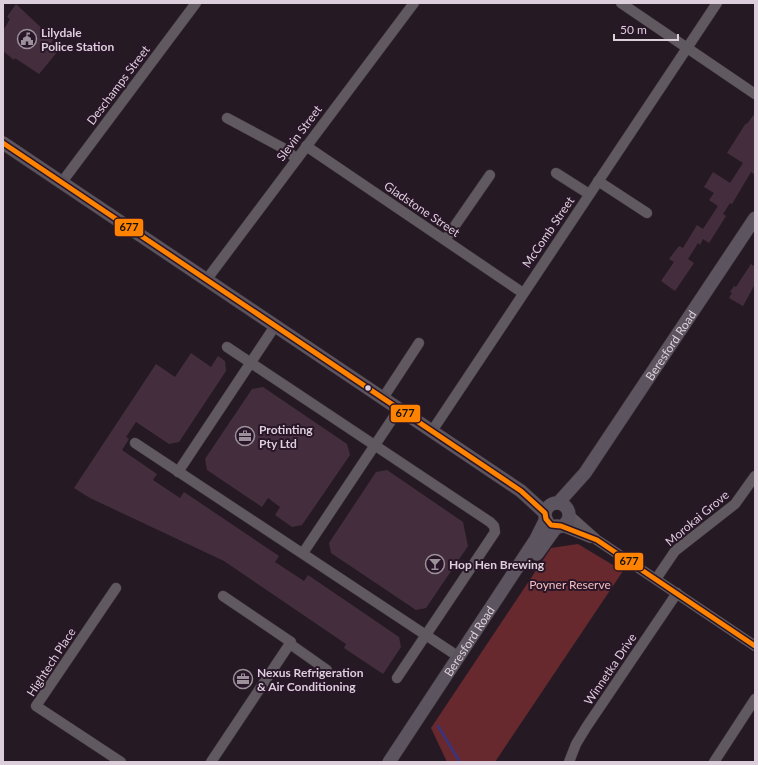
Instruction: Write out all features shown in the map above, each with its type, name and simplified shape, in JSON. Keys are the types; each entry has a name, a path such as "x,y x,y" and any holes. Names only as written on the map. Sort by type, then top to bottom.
{"main road":[{"path":"3,143 557,515"},
{"name":"Beresford Road","path":"389,762 536,540 557,515 755,218"},
{"name":"Beresford Road","path":"398,762 545,541 557,515"}],"street":[{"name":"Deschamps Street","path":"62,182 196,3"},
{"name":"Slevin Street","path":"207,280 414,3"},
{"path":"621,3 755,94"},
{"name":"McComb Street","path":"432,431 717,3"},
{"path":"227,118 283,148 297,159"},
{"name":"Gladstone Street","path":"306,146 523,293"},
{"path":"556,173 589,194"},
{"path":"446,240 490,175"},
{"path":"598,181 647,213"},
{"path":"178,472 275,326"},
{"path":"383,398 419,343"},
{"path":"227,347 494,526 495,532 397,678"},
{"path":"303,554 399,410"},
{"path":"135,443 459,657"},
{"name":"Morokai Grove","path":"656,579 675,551 735,504 755,476"},
{"path":"557,515 656,579 755,646"},
{"name":"Hightech Place","path":"116,588 36,706 120,762"},
{"name":"Winnetka Drive","path":"569,762 576,744 677,593"},
{"path":"211,762 292,642 222,596"},
{"path":"290,644 327,670"},
{"path":"714,762 755,699"}],"green space":[{"name":"Poyner Reserve","path":"578,544 623,571 495,762 447,762 431,728 551,548"}],"building":[{"name":"Lilydale Police Station","path":"16,4 51,37 53,40 50,45 58,51 39,74 15,58 14,60 3,51 3,31 10,19 7,17"},
{"path":"755,113 755,175 751,172 732,204 730,203 723,214 726,216 709,243 703,239 700,245 698,243 688,259 694,263 675,291 661,281 674,262 669,259 679,246 683,248 697,225 703,229 718,206 709,200 714,193 704,187 713,172 730,183 743,163 727,153 746,123 747,124"},
{"path":"751,264 755,267 755,284 743,306 729,298 732,293 730,292 734,286 736,287"},
{"path":"191,353 211,367 218,356 225,361 226,371 179,442 169,444 136,422 126,437 129,439 122,450 157,474 153,480 180,498 184,492 279,556 275,562 304,581 308,575 399,637 401,647 383,674 344,648 346,644 224,561 90,498 74,488 156,364 175,377"},
{"path":"263,387 347,444 350,455 302,525 292,527 275,515 280,507 268,498 262,507 207,470 205,459 252,389"},
{"path":"387,470 463,522 468,546 426,608 416,610 331,553 329,543 376,472"}],"waterway":[{"path":"438,726 460,762"}],"transit line":[{"name":"677","path":"3,143 521,491 545,513 546,519 551,525 561,526 597,540 755,646"}],"place":[{"name":"Lilydale Police Station","path":"27,39"},
{"name":"Protinting Pty Ltd","path":"245,436"},
{"name":"Hop Hen Brewing","path":"435,564"},
{"name":"Nexus Refrigeration & Air Conditioning","path":"243,679"}]}
